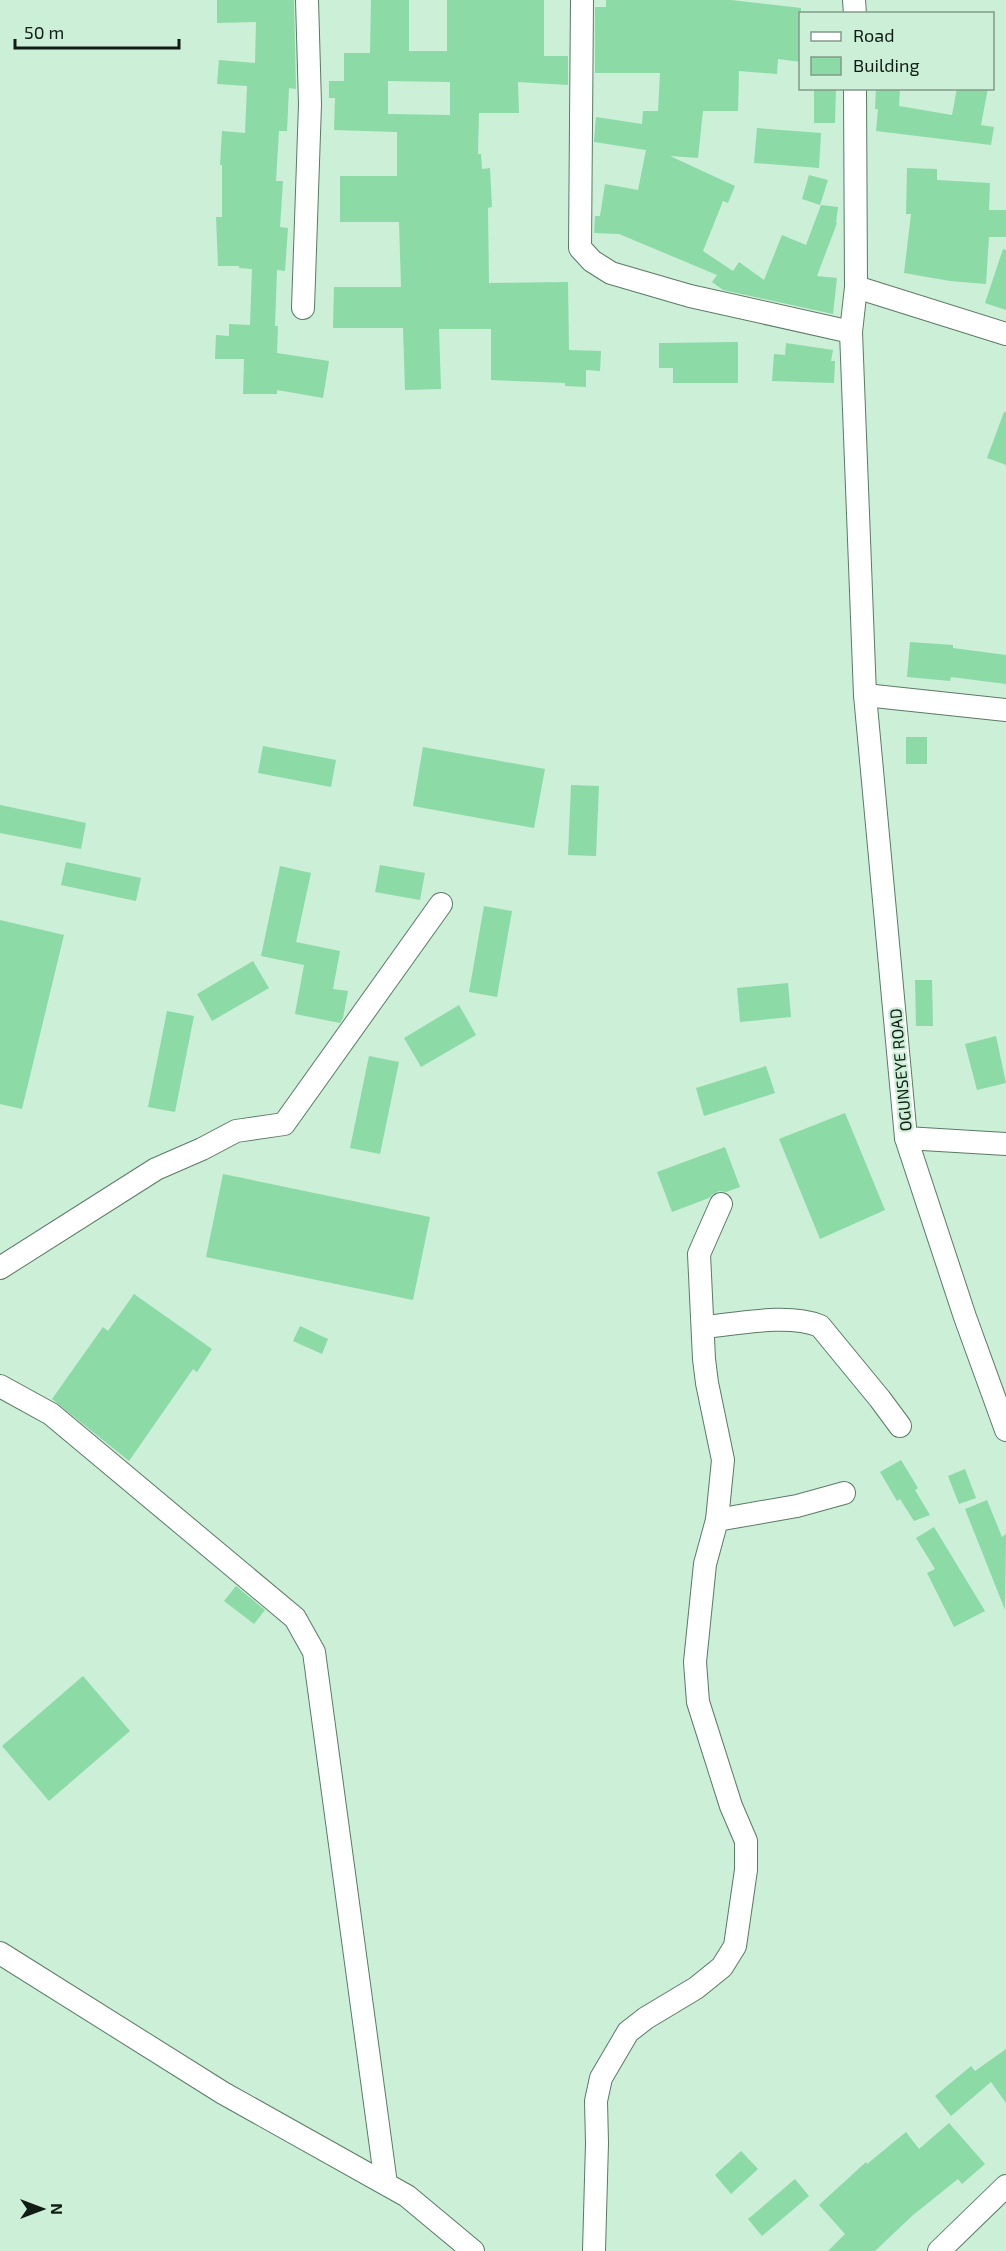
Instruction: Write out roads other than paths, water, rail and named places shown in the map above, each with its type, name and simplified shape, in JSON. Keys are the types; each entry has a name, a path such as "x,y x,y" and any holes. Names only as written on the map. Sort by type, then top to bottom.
{"street":[{"path":"303,308 310,104 307,0"},
{"path":"582,0 580,248 592,261 611,273 690,296 851,332"},
{"name":"OGUNSEYE ROAD","path":"855,90 856,287 851,332 865,695 906,1138 1006,1429"},
{"path":"856,287 1006,334"},
{"path":"865,695 1006,710"},
{"path":"0,1268 156,1169 236,1131 284,1124 441,904"},
{"path":"906,1138 1006,1144"},
{"path":"594,2251 596,2101 601,2078 628,2032 711,1978 722,1967 735,1946 746,1870 746,1841 731,1806 698,1702 695,1662 705,1564 717,1520 723,1460 706,1383 699,1254 721,1204"},
{"path":"703,1327 785,1320 808,1322 820,1326 900,1426"},
{"path":"0,1386 51,1414 295,1618 314,1652 386,2184"},
{"path":"717,1520 797,1506 844,1493"},
{"path":"0,1953 223,2093 407,2196 473,2251"},
{"path":"939,2251 1006,2186"}]}
